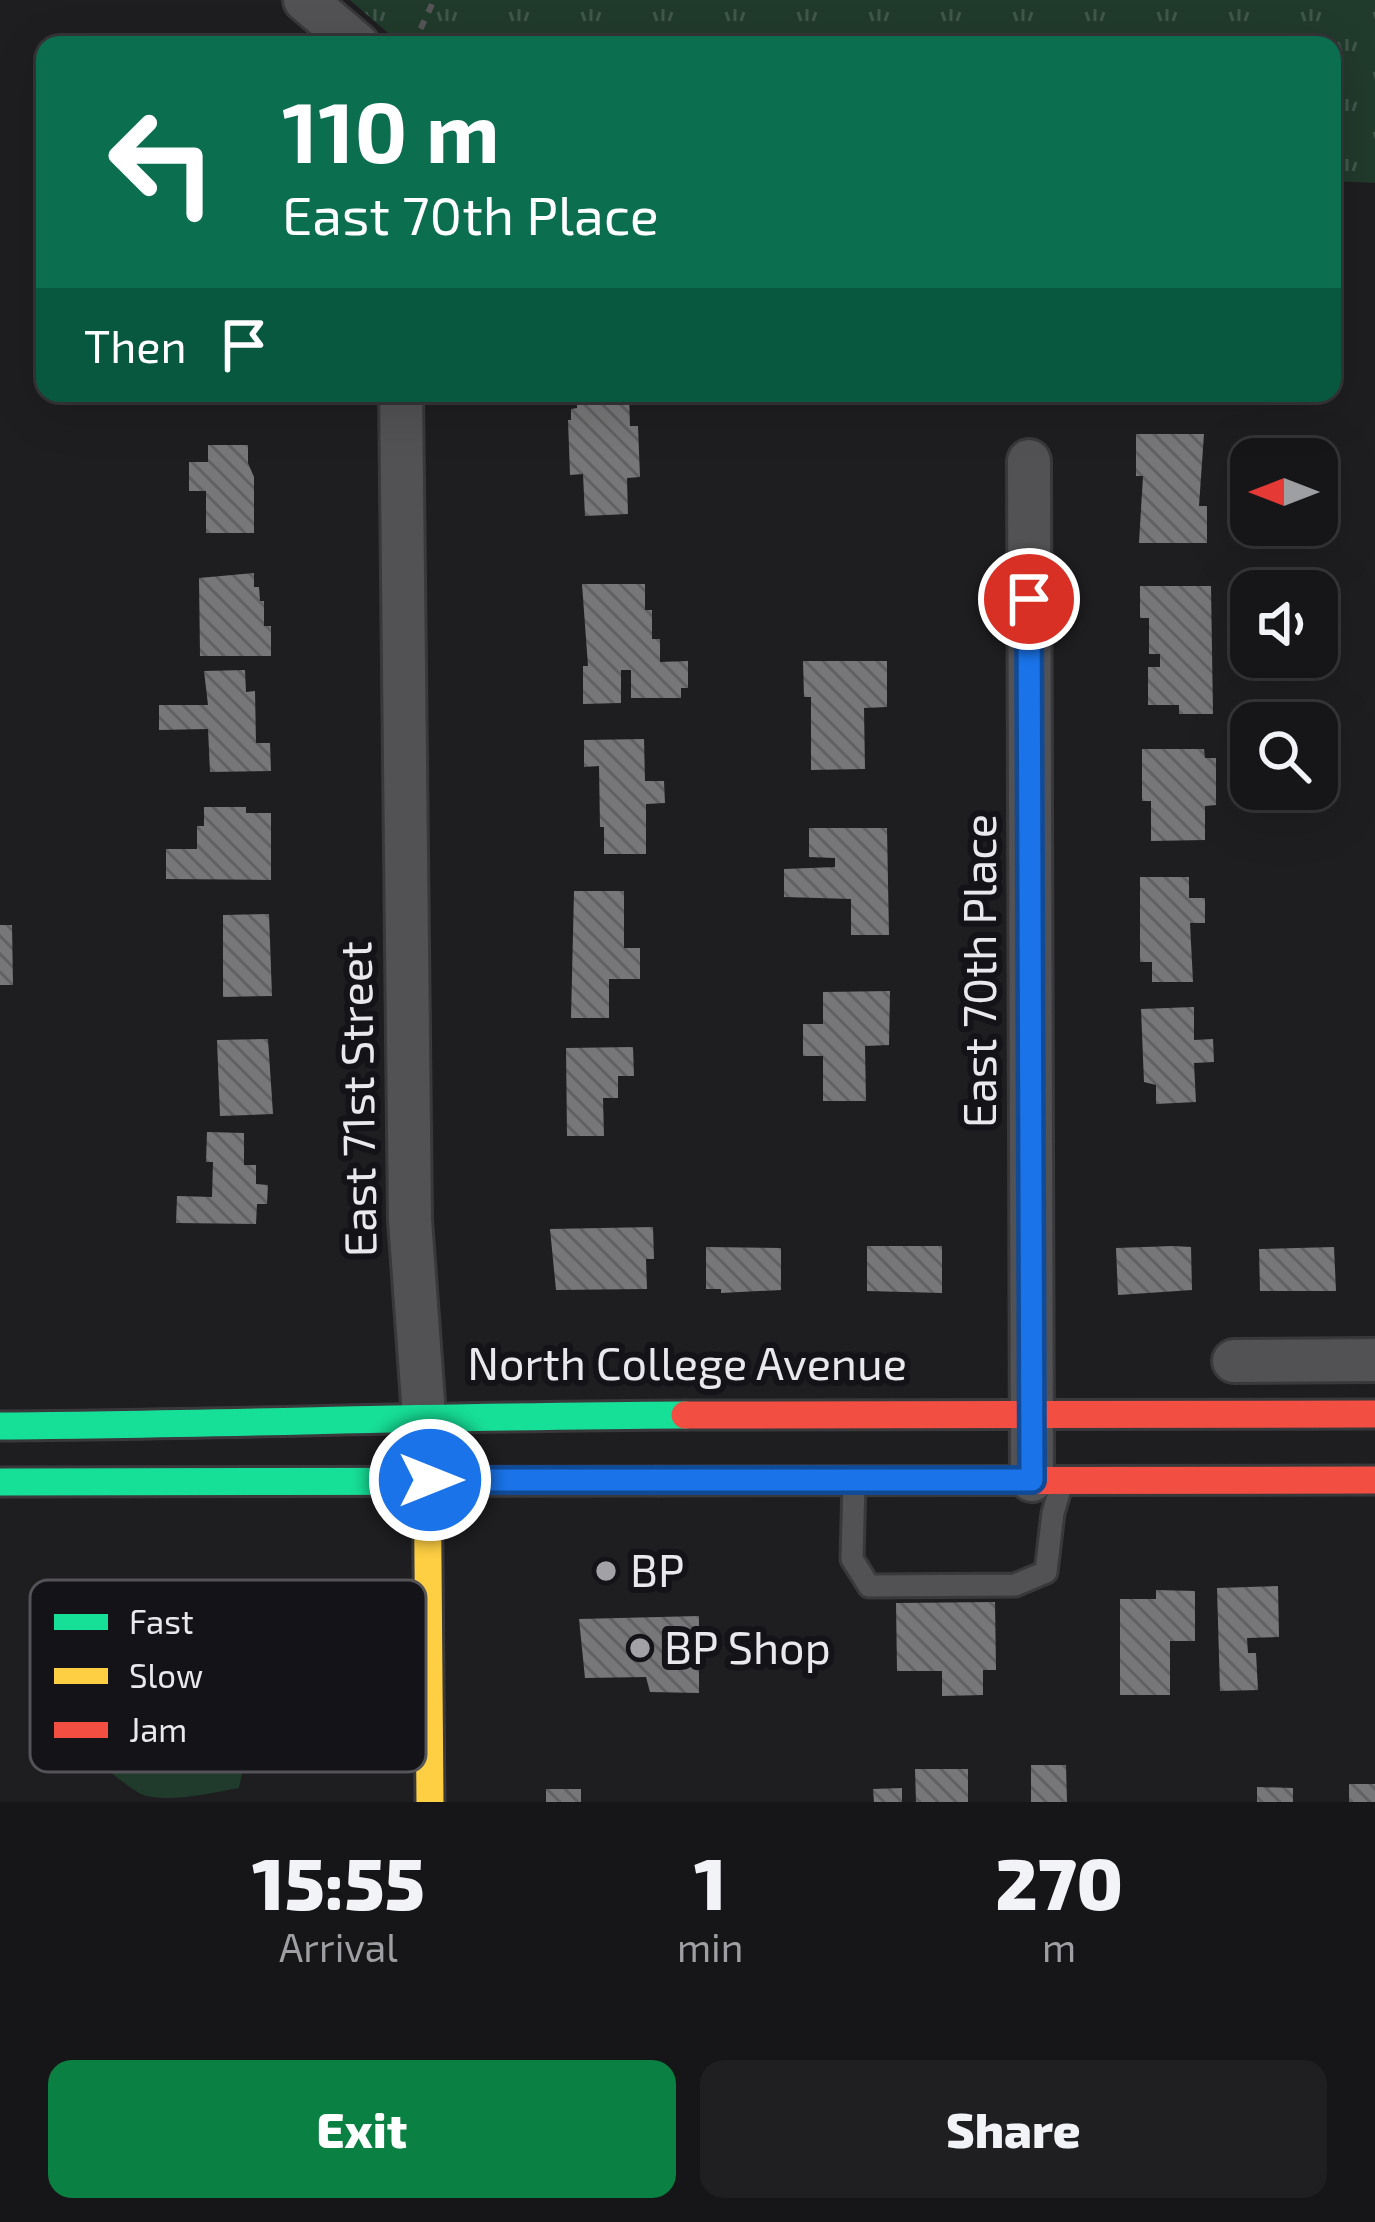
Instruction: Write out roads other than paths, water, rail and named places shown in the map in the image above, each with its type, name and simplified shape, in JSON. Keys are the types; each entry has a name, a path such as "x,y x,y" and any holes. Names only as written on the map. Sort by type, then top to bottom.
{"main road":[{"name":"North College Avenue","path":"0,1426 287,1423 424,1416 1375,1414"},
{"name":"East 71st Street","path":"424,1416 430,1480 430,1802"},
{"path":"0,1482 1375,1480"}],"street":[{"path":"305,0 348,36"},
{"name":"East 71st Street","path":"401,402 410,1198 424,1416"},
{"name":"East 70th Place","path":"1029,461 1032,1414 1048,1480"},
{"path":"1234,1361 1375,1360"}],"lane":[{"path":"854,1480 852,1558 869,1586 1015,1586 1046,1573 1053,1514 1048,1480"}],"place":[{"name":"BP","path":"606,1571"},
{"name":"BP Shop","path":"640,1648"}]}
